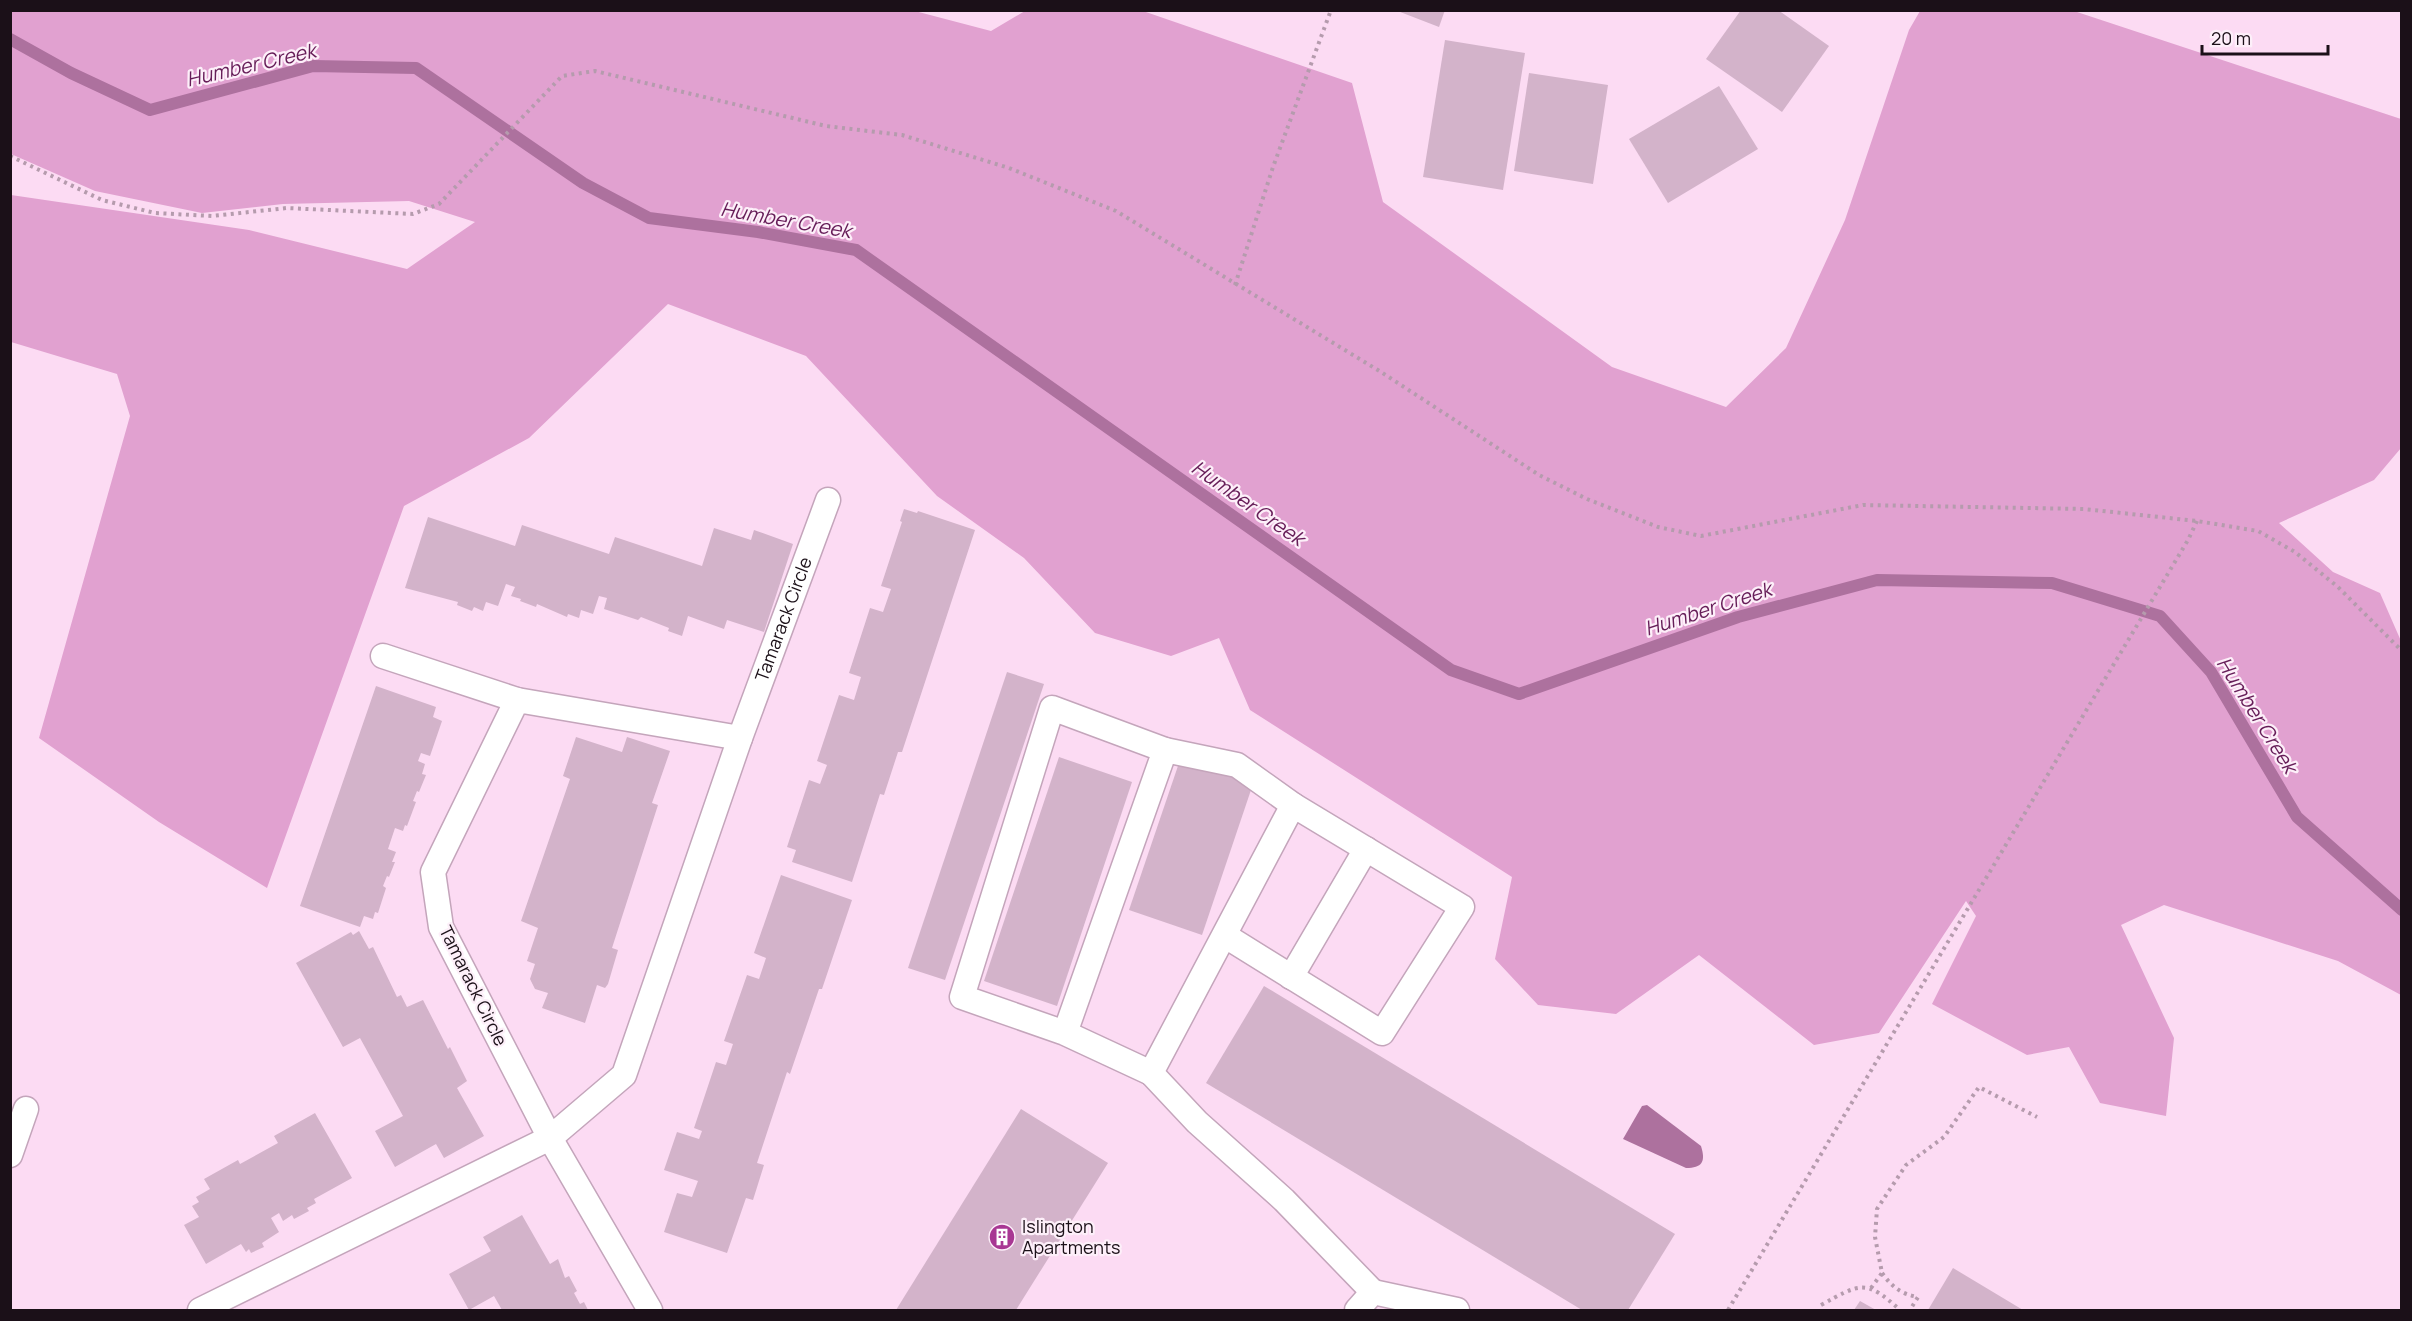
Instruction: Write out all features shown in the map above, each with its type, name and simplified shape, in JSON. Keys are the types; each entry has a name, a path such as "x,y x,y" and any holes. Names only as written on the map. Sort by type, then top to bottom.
{"lane":[{"name":"Tamarack Circle","path":"200,1311 550,1138 624,1075 740,738 828,500"},
{"path":"383,656 518,700 740,738"},
{"name":"Tamarack Circle","path":"518,700 432,872 441,927 550,1138 650,1311"},
{"path":"1224,935 1382,1033 1462,907 1293,805 1237,765 1165,750 1052,708 962,997 1065,1033 1151,1073 1197,1122 1284,1200 1373,1292 1457,1311"},
{"path":"1065,1033 1165,750"},
{"path":"1151,1073 1293,805"},
{"path":"1291,977 1366,849"},
{"path":"10,1155 26,1109"},
{"path":"1357,1311 1373,1292"}],"path":[{"path":"1235,285 1273,167 1331,10"},
{"path":"10,156 102,200 155,213 212,216 287,208 413,214 440,204 562,76 595,71 826,126 902,135 1009,168 1116,212 1381,372 1539,475 1587,499 1658,527 1701,536 1863,505 2084,509 2197,521 2258,531 2295,552 2338,587 2402,651"},
{"path":"1728,1311 2188,540 2197,521"},
{"path":"1910,1311 1918,1297 1904,1294 1890,1285 1882,1273 1875,1237 1877,1209 1906,1165 1944,1137 1979,1087 2037,1116"},
{"path":"1871,1288 1882,1273"},
{"path":"1821,1305 1854,1287 1871,1288 1900,1311"}],"shaded area":[{"path":"911,10 991,31 1025,11 1143,11 1352,83 1383,202 1612,367 1726,407 1786,348 1845,220 1909,30 1920,11 2074,11 2401,119 2401,448 2374,480 2279,523 2333,572 2380,593 2401,641 2401,995 2338,961 2164,905 2121,925 2174,1038 2166,1116 2100,1103 2069,1047 2027,1055 1932,1004 1976,916 1966,901 1879,1033 1814,1045 1699,955 1616,1014 1538,1005 1495,959 1512,877 1250,710 1219,638 1171,656 1095,633 1024,558 937,496 806,356 668,304 529,438 404,506 267,888 159,822 39,738 130,416 117,374 11,342 11,195 249,230 407,269 475,222 409,201 283,204 202,213 95,191 11,154 11,11"},
{"path":"1647,1105 1701,1146 1703,1160 1699,1165 1686,1168 1623,1139 1642,1106"}],"building":[{"path":"1395,10 1445,10 1439,27"},
{"path":"1741,10 1778,10 1829,46 1782,112 1706,59"},
{"path":"1445,40 1525,53 1503,190 1423,177"},
{"path":"1529,73 1608,85 1593,184 1514,171"},
{"path":"1719,86 1758,149 1668,203 1629,139"},
{"path":"904,509 917,513 918,511 975,530 902,752 898,752 884,795 880,794 852,882 792,862 796,850 787,847 809,780 820,784 827,765 817,761 839,695 854,700 861,677 849,673 870,608 883,612 891,589 881,586 902,522 900,521"},
{"path":"428,517 515,546 522,525 609,554 615,537 702,566 714,528 751,540 754,530 793,544 764,632 727,620 724,629 688,616 682,636 641,617 638,620 604,609 607,598 599,596 593,614 581,610 579,618 568,614 567,617 537,604 536,607 520,601 521,599 511,596 515,587 506,584 498,606 486,602 483,611 474,607 472,611 457,605 458,602 405,588"},
{"path":"1007,672 1044,684 945,980 908,968"},
{"path":"376,686 436,707 433,717 442,721 430,756 421,753 418,761 425,764 422,774 426,775 413,801 416,802 407,826 405,825 403,831 395,828 388,849 396,852 392,862 395,862 383,886 386,888 378,913 375,912 373,919 364,916 360,927 300,906"},
{"path":"576,737 622,752 627,737 670,751 652,803 658,805 612,948 618,950 608,984 605,988 597,985 585,1023 542,1008 548,993 535,989 530,979 535,964 527,961 538,928 521,921 570,779 563,776"},
{"path":"1059,757 1132,782 1057,1006 984,981"},
{"path":"1180,760 1253,784 1202,935 1129,910"},
{"path":"781,875 852,900 790,1074 787,1072 757,1163 764,1165 753,1200 746,1198 727,1253 664,1232 677,1193 692,1197 698,1181 664,1170 677,1132 699,1139 702,1131 694,1128 716,1062 726,1065 733,1044 724,1041 747,975 759,979 766,958 754,953"},
{"path":"359,931 369,949 373,947 397,997 401,995 407,1007 423,1000 467,1081 457,1088 484,1136 444,1158 436,1144 395,1167 375,1131 403,1116 360,1038 343,1047 296,963 351,932 353,935"},
{"path":"1264,986 1675,1234 1628,1310 1582,1310 1206,1083"},
{"name":"Islington Apartments","path":"1021,1109 1108,1163 1016,1310 896,1310"},
{"path":"315,1113 352,1178 314,1199 316,1203 307,1208 309,1211 294,1219 292,1215 283,1221 279,1213 271,1218 279,1232 262,1243 264,1247 251,1253 249,1249 246,1252 241,1244 206,1264 184,1225 199,1217 192,1206 199,1202 196,1197 210,1189 204,1179 238,1160 240,1164 278,1143 274,1136"},
{"path":"522,1215 550,1264 558,1259 565,1278 569,1276 577,1291 574,1293 580,1304 584,1302 588,1310 502,1310 494,1296 469,1310 449,1274 491,1251 483,1237"},
{"path":"1953,1268 2023,1310 1928,1310"},
{"path":"1860,1301 1876,1310 1854,1310"}],"waterway":[{"name":"Humber Creek","path":"10,39 71,73 150,110 313,66 416,68 583,183 649,218 758,232 856,250 1451,670 1519,694 1738,617 1877,580 2052,583 2160,616 2211,672 2297,817 2402,910"}],"place":[{"name":"Islington Apartments","path":"1002,1237"}]}
